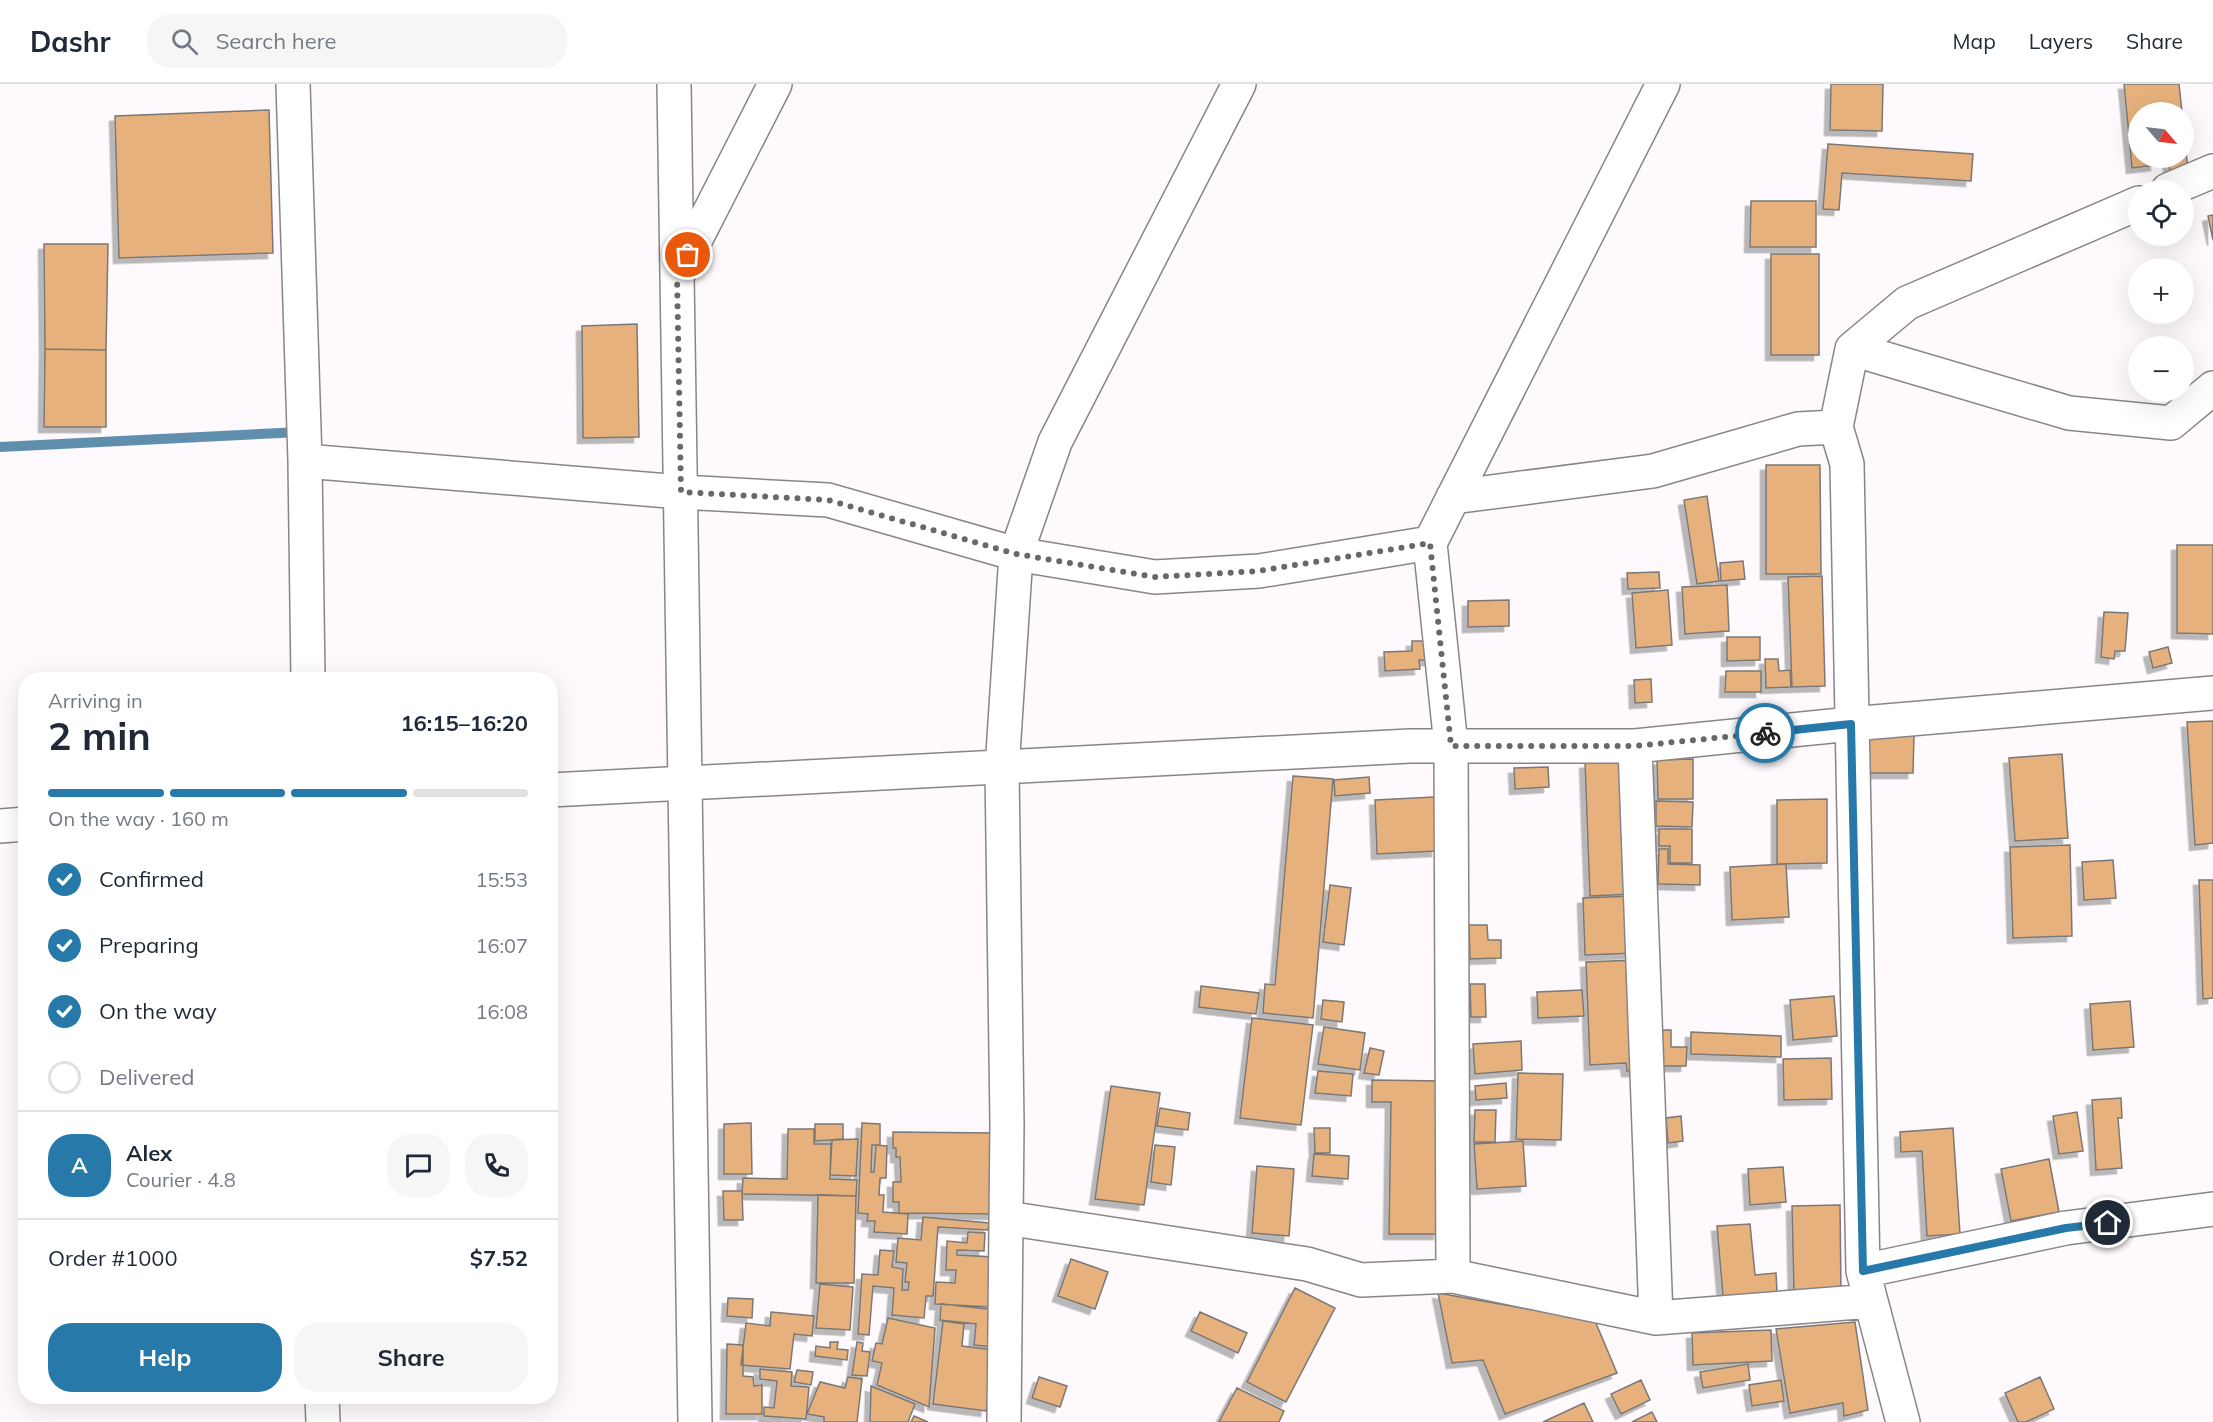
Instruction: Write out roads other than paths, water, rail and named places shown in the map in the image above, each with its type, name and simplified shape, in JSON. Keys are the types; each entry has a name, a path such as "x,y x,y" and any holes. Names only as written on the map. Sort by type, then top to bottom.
{"street":[{"path":"293,84 305,462 308,672"},
{"path":"674,84 695,1422"},
{"path":"677,276 775,84"},
{"path":"1004,1422 1006,1218 1002,769 1016,554 1055,442 1239,84"},
{"path":"1453,1276 1451,746 1430,543 1663,84"},
{"path":"2192,180 2213,171"},
{"path":"1903,1422 1867,1286 1851,724 1847,464 1836,427 1852,349 1907,303 2128,208"},
{"path":"1852,349 2069,413 2171,423 2213,388"},
{"path":"1453,497 1653,471 1798,429 1836,427"},
{"path":"305,462 681,492 828,500 1016,554 1155,577 1259,571 1430,543"},
{"path":"558,790 1451,746 1635,746 1851,724 2213,693"},
{"path":"1635,746 1656,1318"},
{"path":"0,826 18,825"},
{"path":"1006,1218 1306,1264 1361,1280 1453,1276 1656,1318 1867,1286 2066,1228 2213,1209"},
{"path":"322,1404 323,1422"}],"waterway":[{"path":"0,447 301,432"}]}
